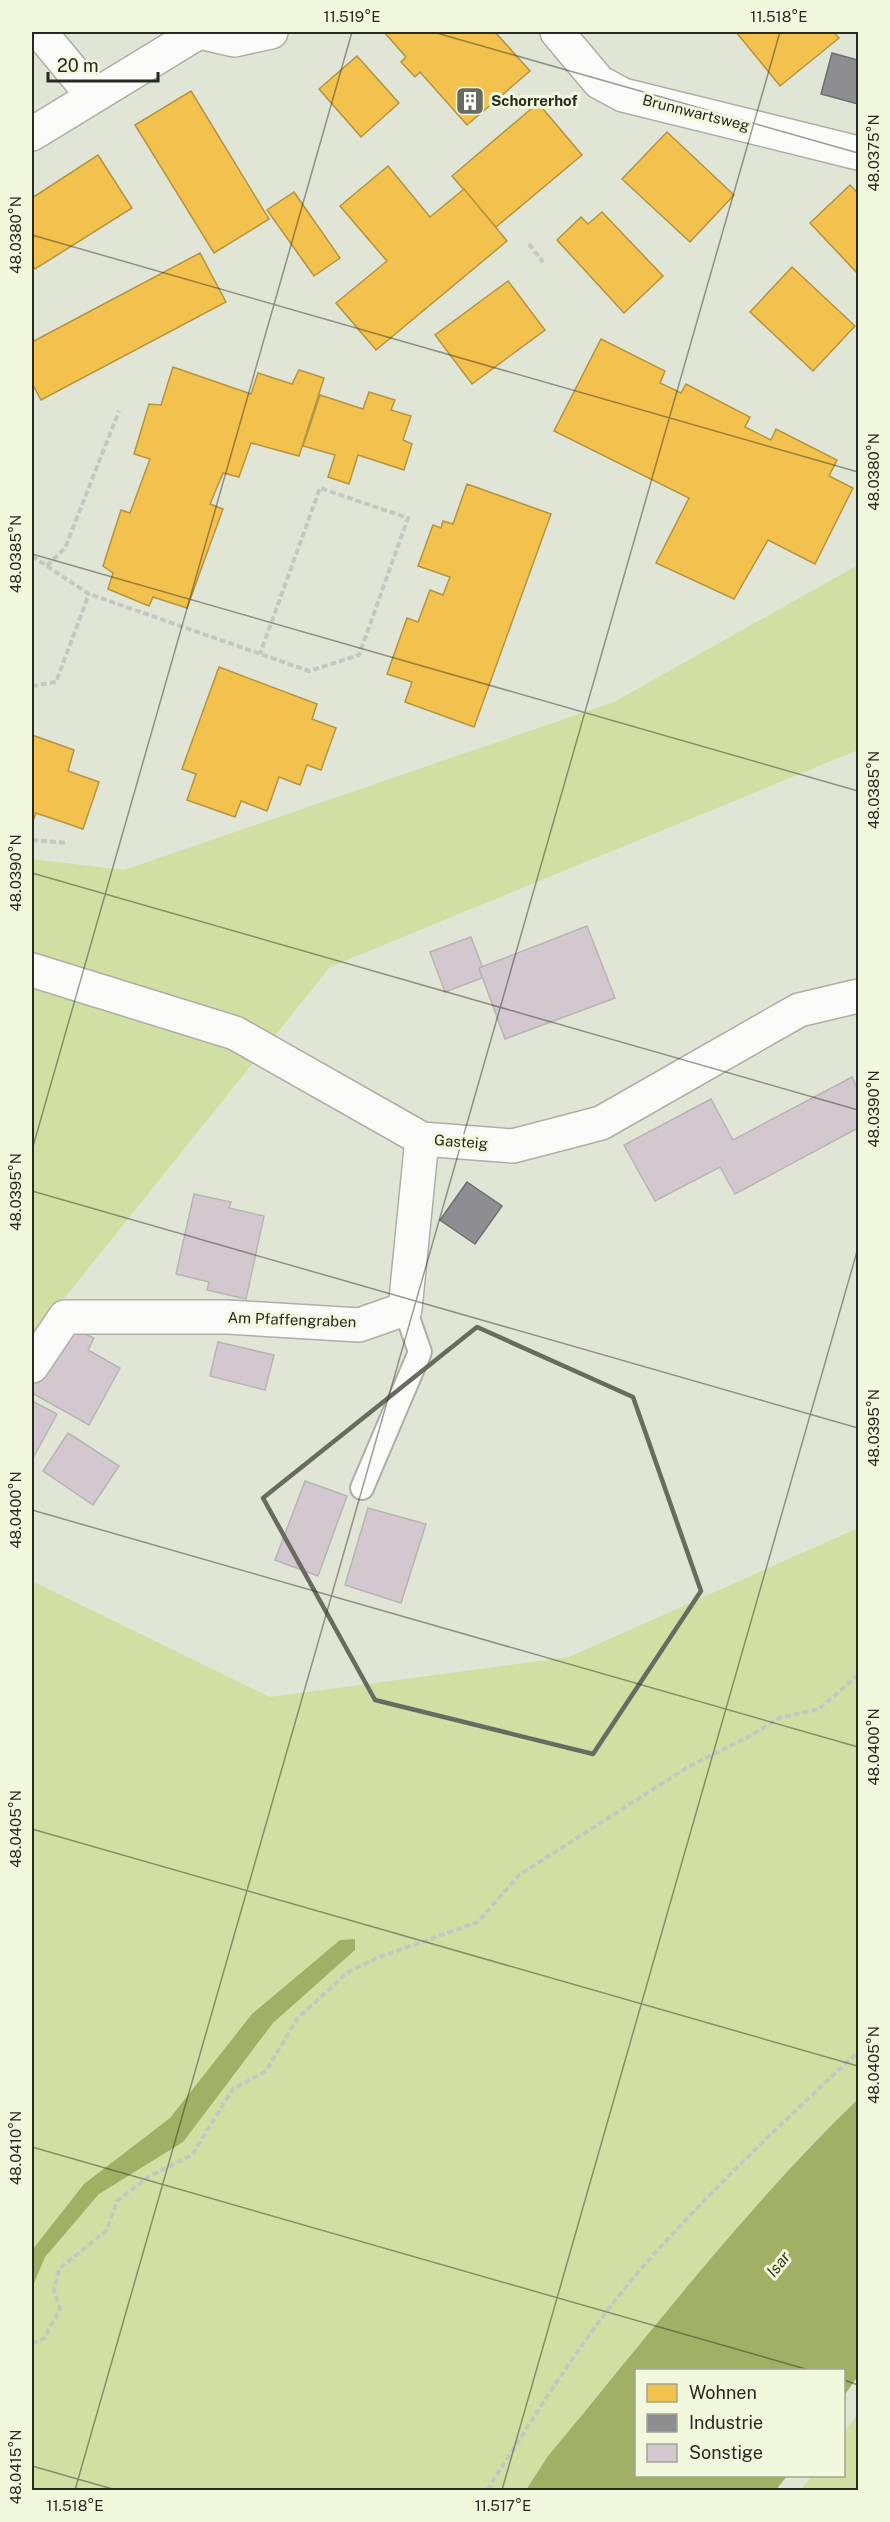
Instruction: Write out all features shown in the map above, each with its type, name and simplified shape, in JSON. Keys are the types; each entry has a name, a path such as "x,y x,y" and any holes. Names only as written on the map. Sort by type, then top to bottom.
{"street":[{"path":"40,32 93,96"},
{"path":"32,134 199,32 234,40 271,32"},
{"name":"Brunnwartsweg","path":"557,32 599,82 623,95 858,153"},
{"name":"Gasteig","path":"32,970 235,1033 422,1140 513,1146 601,1123 799,1010 858,996"},
{"path":"405,1309 422,1140"},
{"name":"Am Pfaffengraben","path":"32,1366 65,1317 227,1317 359,1325 405,1309"}],"lane":[{"path":"362,1488 420,1352 405,1309"}],"path":[{"path":"529,244 543,262"},
{"path":"47,566 65,548 119,411"},
{"path":"32,556 89,594 309,672 359,655 408,518 320,489 261,654"},
{"path":"32,686 56,682 89,594"},
{"path":"32,840 67,843"},
{"path":"32,2344 44,2338 60,2309 54,2292 59,2269 105,2231 117,2201 148,2177 192,2155 233,2089 266,2071 297,2019 348,1972 377,1958 478,1922 519,1875 687,1767 750,1736 778,1718 819,1709 858,1675"},
{"path":"488,2490 567,2366 645,2264 772,2132 858,2052"}],"highlighted area":[{"path":"477,1327 633,1397 701,1591 593,1754 375,1700 263,1498"}],"shaded area":[{"path":"858,565 858,750 330,967 58,1306 32,1345 32,859 124,870 614,702"},
{"path":"858,1528 858,2098 776,2183 698,2273 548,2456 526,2490 32,2490 32,1581 270,1697 569,1657"},
{"path":"858,2413 858,2490 801,2490 811,2477 845,2477 845,2432"}],"water":[{"path":"355,1939 355,1950 273,2023 183,2142 99,2194 45,2257 32,2288 33,2249 84,2184 170,2118 252,2014 340,1940"},
{"name":"Isar","path":"858,2099 858,2376 845,2395 845,2369 635,2369 635,2477 786,2477 776,2490 526,2490 548,2456 698,2273 816,2141"}],"building: Wohnen":[{"name":"Schorrerhof","path":"384,32 495,32 530,71 467,125 420,72 415,77 401,62 406,57"},
{"path":"736,32 833,32 839,38 780,86"},
{"path":"357,56 399,103 361,137 319,89"},
{"path":"191,91 269,219 214,253 135,125"},
{"path":"538,103 582,155 496,227 452,176"},
{"path":"667,132 734,195 690,242 622,179"},
{"path":"98,155 132,208 35,269 32,264 32,198"},
{"path":"388,166 430,217 464,189 507,241 376,350 336,303 387,261 340,206"},
{"path":"850,185 858,193 858,274 810,223"},
{"path":"294,192 340,258 314,276 267,210"},
{"path":"602,212 663,276 624,313 557,240 581,217 588,224"},
{"path":"200,253 226,302 41,400 32,383 32,342"},
{"path":"792,267 855,326 813,371 750,312"},
{"path":"508,281 545,330 472,384 435,335"},
{"path":"601,339 665,371 660,383 681,393 686,384 750,417 745,427 771,440 776,429 837,460 829,476 853,488 815,564 768,540 734,599 656,563 689,498 554,431"},
{"path":"173,367 251,394 258,373 292,384 299,370 324,378 299,456 251,443 239,477 223,473 210,504 223,509 187,608 153,597 149,606 108,589 113,573 103,566 121,510 130,513 150,459 134,454 149,404 161,405"},
{"path":"369,392 395,400 391,410 411,416 403,440 412,444 404,470 358,455 349,484 328,477 335,455 303,446 320,395 363,409"},
{"path":"467,484 551,514 474,727 405,702 412,682 387,674 407,618 418,622 430,590 443,595 450,577 418,566 433,525 441,528 443,521 453,524"},
{"path":"219,667 317,704 312,719 336,728 321,770 307,765 300,785 279,777 267,811 241,801 235,817 187,800 196,774 182,769"},
{"path":"32,735 74,750 68,771 99,782 83,829 36,813 32,821"}],"building: Industrie":[{"path":"832,53 858,60 858,104 821,94"},
{"path":"467,1182 502,1206 475,1244 440,1220"}],"building: Sonstige":[{"path":"587,926 615,998 505,1039 479,968"},
{"path":"471,937 482,966 479,968 482,978 445,992 430,952"},
{"path":"852,1077 858,1090 858,1128 735,1194 720,1167 655,1201 624,1145 711,1099 733,1140"},
{"path":"194,1194 231,1202 229,1208 264,1216 246,1299 207,1290 209,1282 176,1274"},
{"path":"65,1325 94,1338 88,1350 120,1368 89,1425 32,1393 32,1381"},
{"path":"218,1342 274,1355 265,1390 210,1376"},
{"path":"32,1401 57,1414 32,1460"},
{"path":"68,1433 119,1466 93,1505 43,1471"},
{"path":"305,1481 347,1496 318,1576 275,1560"},
{"path":"368,1508 426,1524 401,1603 345,1585"}],"place":[{"name":"Schorrerhof","path":"470,101"}]}
